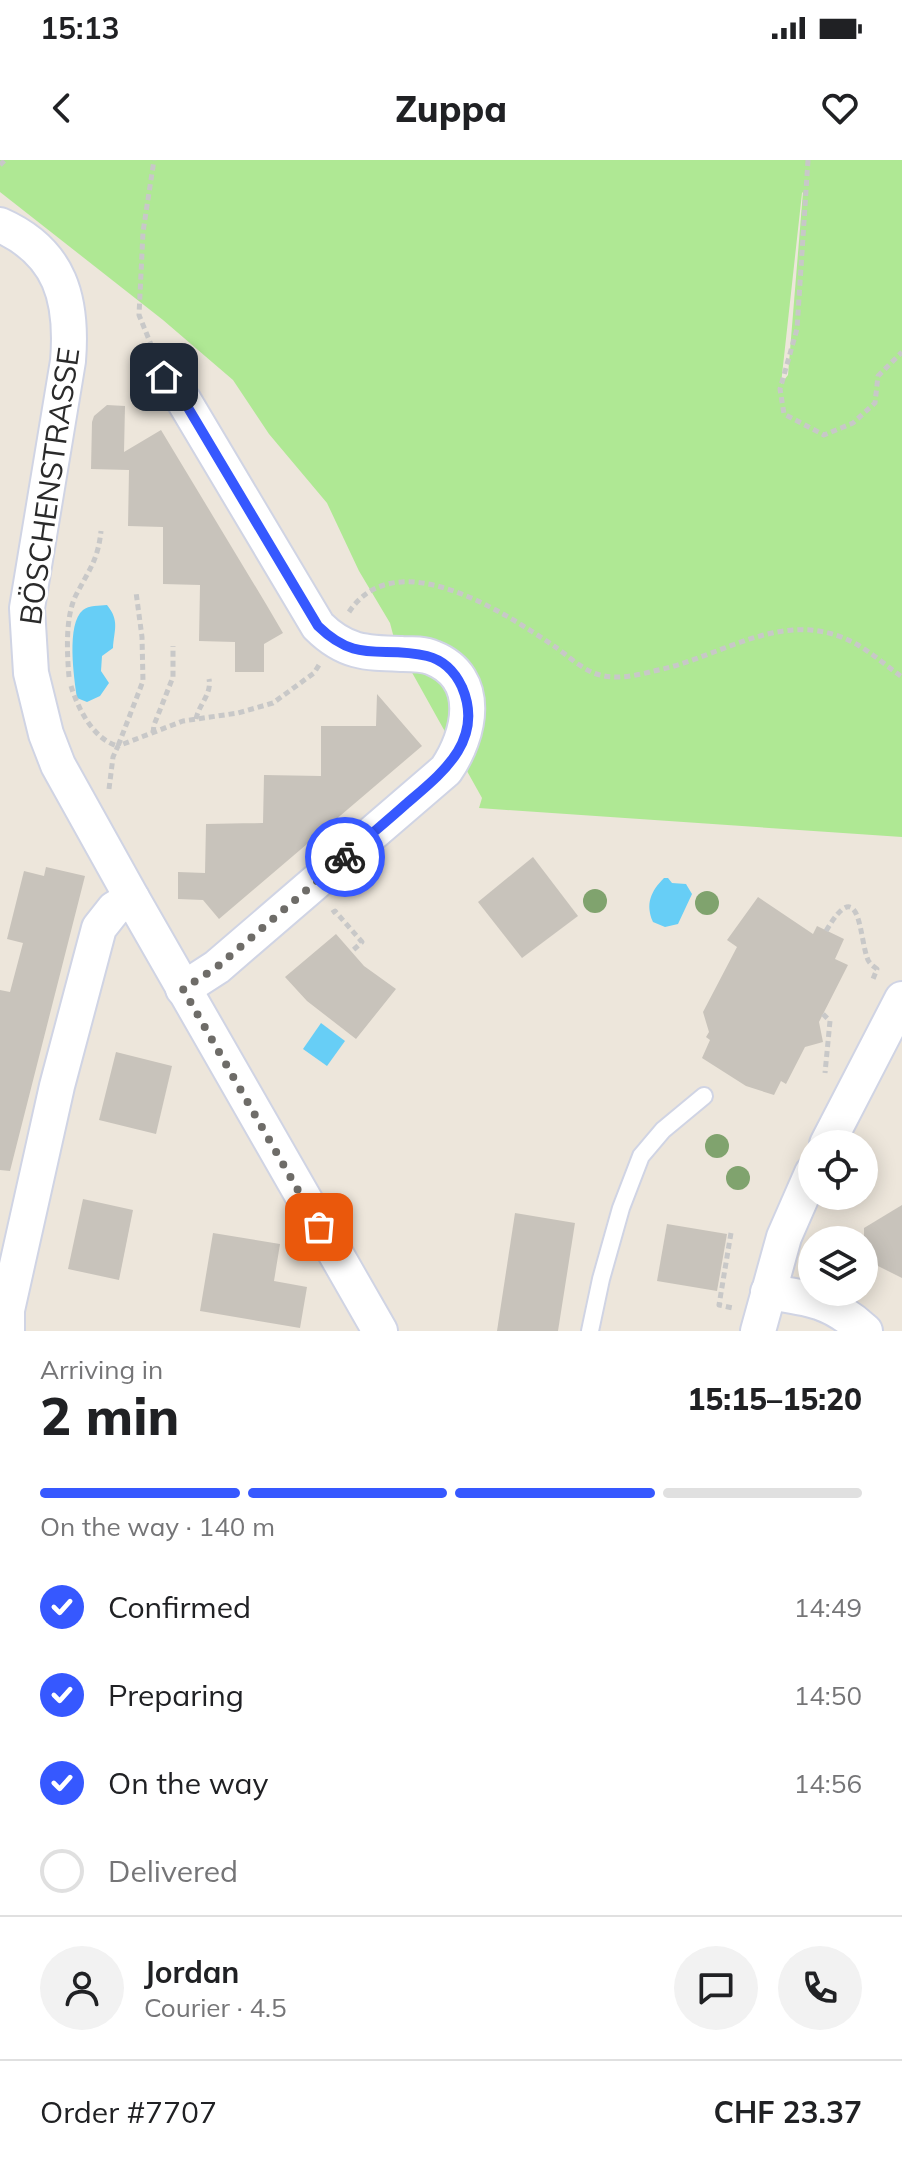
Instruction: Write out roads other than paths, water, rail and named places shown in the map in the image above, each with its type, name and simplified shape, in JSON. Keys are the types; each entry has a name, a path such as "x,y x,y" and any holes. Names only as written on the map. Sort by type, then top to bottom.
{"street":[{"name":"BÖSCHENSTRASSE","path":"0,225 32,243 52,264 68,308 71,330 27,608 31,673 46,734 58,765 132,898 380,1331"},
{"path":"164,377 184,401 318,626 333,641 349,648 369,653 416,654 435,659 454,672 467,701 468,712 463,740 446,770 217,967 183,989"},
{"path":"7,1331 7,1310 57,1086 99,928 114,909 132,898"},
{"path":"834,1130 902,999"},
{"path":"758,1331 784,1237 798,1205"},
{"path":"768,1292 816,1299 849,1316 865,1331"}],"lane":[{"path":"590,1331 621,1208 641,1156 663,1130 704,1096"}],"water":[{"path":"107,605 114,616 113,648 102,656 101,671 109,683 100,696 87,702 77,698 72,652 74,627 83,610"},
{"path":"664,878 672,883 686,884 692,894 678,924 665,927 653,922 650,909 653,893"},
{"path":"321,1023 345,1041 327,1066 303,1049"}]}
